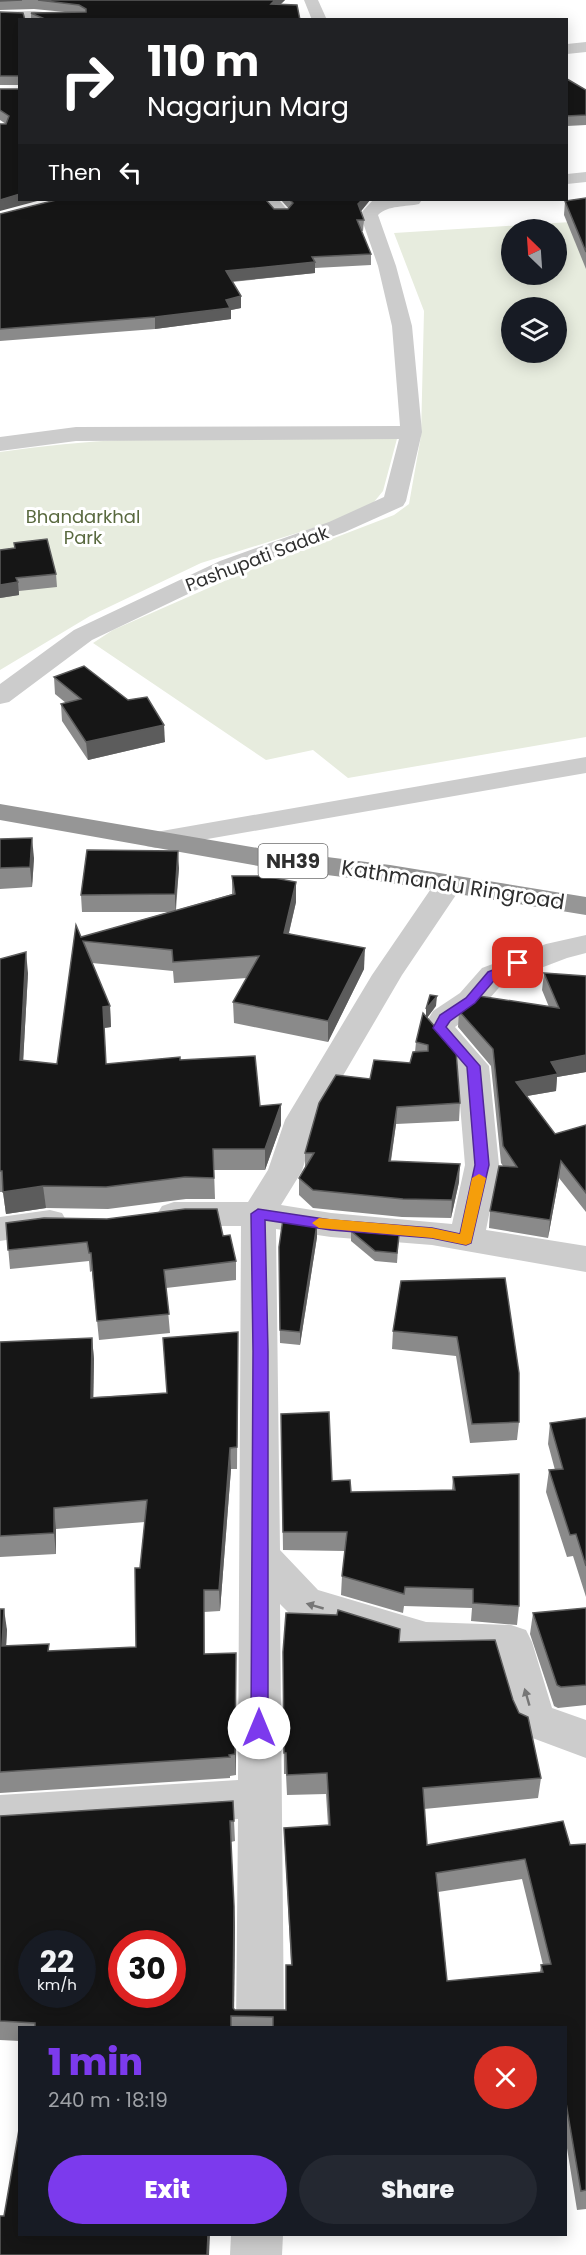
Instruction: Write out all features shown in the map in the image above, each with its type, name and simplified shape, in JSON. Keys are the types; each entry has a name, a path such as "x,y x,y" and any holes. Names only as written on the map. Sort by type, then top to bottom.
{"highway":[{"name":"Kathmandu Ringroad","path":"0,812 156,840 449,883 586,906"}],"street":[{"path":"294,0 315,9"},
{"path":"0,16 33,15 60,18"},
{"path":"568,49 586,47"},
{"path":"568,179 586,177"},
{"path":"271,201 282,214"},
{"path":"379,202 396,201"},
{"name":"Pashupati Sadak","path":"0,696 83,634 228,566 337,527 395,501 411,432 399,307 369,214 379,202"},
{"path":"0,444 97,434 411,432"},
{"path":"156,840 586,765"},
{"path":"260,2026 261,1557 258,1214 285,1171 301,1120 387,975 449,883"},
{"path":"466,1240 482,1165 473,1066 439,1028 444,1018 471,1000 493,975 576,951"},
{"path":"142,1218 186,1213 258,1214 331,1225 432,1233 586,1259"},
{"path":"0,1229 46,1222 77,1222"},
{"path":"261,1557 305,1604 426,1639 511,1642 534,1720 586,1739"},
{"path":"0,1815 260,1798"},
{"path":"256,2255 257,2236"}],"green space":[{"path":"586,221 586,737 348,778 313,750 266,760 93,643 113,630 238,575 394,515 409,504 421,436 424,311 394,233 501,226 501,285 567,285 567,222"},
{"name":"Bhandarkhal Park","path":"398,435 383,491 374,502 351,516 201,563 90,616 0,670 0,452 148,438"}],"building":[{"path":"38,0 275,0 271,4 297,5 300,18 42,18 31,13 86,12 86,9 79,5"},
{"path":"0,12 23,13 24,18 18,18 18,76 0,76"},
{"path":"568,80 586,90 586,115 568,116"},
{"path":"0,89 18,89 18,195 0,200 0,124 6,124 9,116 0,110"},
{"path":"586,198 586,252 565,201"},
{"path":"52,201 267,201 274,209 288,209 293,203 291,201 361,201 358,204 364,220 357,220 371,254 312,257 315,262 226,271 241,296 226,300 230,308 155,317 0,329 0,214"},
{"path":"47,539 56,574 16,578 18,582 0,585 0,550 15,548 14,543"},
{"path":"84,666 128,700 147,697 164,725 86,742 61,704 81,699 54,677"},
{"path":"32,838 30,867 0,868 0,839"},
{"path":"87,850 178,851 175,894 81,895"},
{"path":"232,876 264,876 296,882 284,933 365,948 328,1021 233,1002 259,956 173,962 172,950 83,941 110,1006 103,1007 106,1064 180,1057 180,1060 255,1056 260,1106 281,1104 265,1149 213,1149 214,1178 185,1177 106,1187 43,1186 3,1192 2,1171 0,1171 0,959 26,952 20,1060 57,1064 76,925 81,937 235,894"},
{"path":"544,973 586,976 586,1055 551,1062 558,1074 516,1082 555,1134 586,1125 586,1193 561,1161 550,1220 490,1211 499,1166 517,1167 503,1146 493,1049 459,1011 479,996 559,1008"},
{"path":"430,995 437,996 426,1009"},
{"path":"423,1013 456,1051 460,1103 397,1107 389,1161 460,1164 452,1200 403,1199 313,1190 299,1178 314,1153 305,1153 319,1103 336,1075 370,1079 374,1060 410,1063 413,1052 428,1051 428,1045 416,1042"},
{"path":"185,1209 217,1209 223,1236 230,1235 236,1261 164,1270 169,1314 97,1321 91,1253 89,1253 87,1242 8,1250 6,1223 44,1218 107,1219"},
{"path":"283,1219 317,1224 300,1332 280,1330 279,1247"},
{"path":"351,1231 399,1235 397,1253 375,1251"},
{"path":"505,1278 519,1373 519,1422 472,1424 457,1337 393,1331 401,1281"},
{"path":"238,1332 237,1447 230,1448 219,1590 204,1590 204,1654 236,1653 235,1754 229,1755 230,1757 0,1772 0,1609 4,1609 2,1646 49,1644 48,1651 136,1647 135,1568 140,1568 147,1500 54,1508 54,1533 0,1536 0,1342 92,1338 91,1398 167,1393 163,1338"},
{"path":"329,1412 332,1481 350,1480 351,1492 455,1490 453,1477 519,1474 519,1606 473,1603 473,1589 405,1587 404,1594 342,1576 347,1532 283,1532 281,1414"},
{"path":"586,1418 586,1566 576,1534 570,1535 549,1470 563,1469 550,1423"},
{"path":"586,1608 586,1685 561,1687 557,1685 533,1613"},
{"path":"338,1610 400,1629 399,1642 495,1640 513,1700 519,1713 528,1717 541,1778 423,1788 427,1845 563,1821 570,1845 586,1844 586,2190 581,2191 567,2109 567,2026 273,2026 273,2017 231,2016 231,2026 35,2026 35,2023 0,2021 0,1816 233,1801 234,1821 230,1821 234,1906 233,2008 235,2010 286,2010 286,1965 292,1965 284,1828 330,1825 327,1773 287,1775 286,1753 284,1753 283,1652 286,1613 337,1615","holes":["525,1859 551,1964 541,1965 543,1972 447,1981 436,1873"]},
{"path":"18,2136 18,2236 208,2236 207,2255 0,2255 0,2216 4,2216"}],"slow traffic":[{"path":"319,1223 432,1233 466,1240 479,1178"}],"route":[{"path":"259,1728 261,1557 258,1214 331,1225 432,1233 466,1240 482,1165 473,1066 439,1028 444,1018 471,1000 493,975 518,963"}]}
